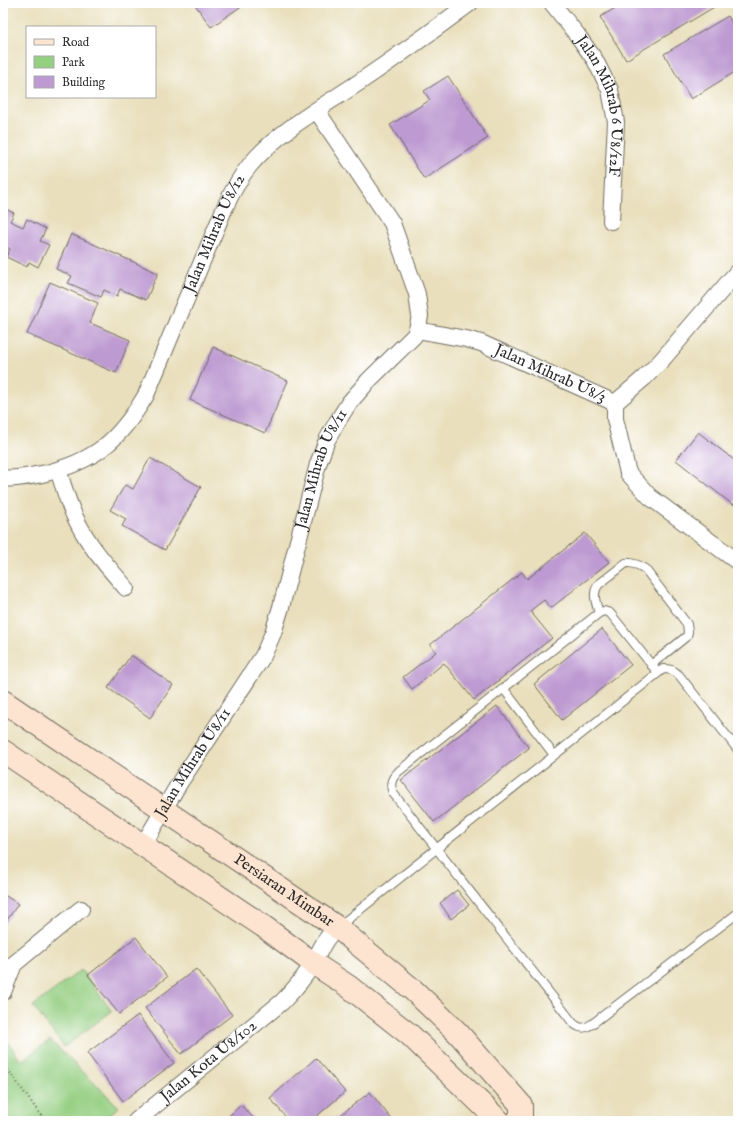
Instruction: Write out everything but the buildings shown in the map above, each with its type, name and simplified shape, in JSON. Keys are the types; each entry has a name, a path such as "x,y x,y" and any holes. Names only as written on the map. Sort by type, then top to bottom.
{"street":[{"name":"Jalan Mihrab U8/12","path":"3,478 32,476 58,470 86,459 100,451 125,426 135,414 146,396 212,236 236,184 250,165 267,148 296,125 390,61 470,3"},
{"name":"Jalan Mihrab 6 U8/12F","path":"552,3 595,60 610,90 616,122 611,221"},
{"path":"317,111 392,223 418,298 420,316 417,330"},
{"path":"615,403 644,378 661,360 738,271"},
{"name":"Jalan Mihrab U8/3","path":"417,330 481,343 615,403 615,419 628,473 650,496 738,562"},
{"name":"Jalan Mihrab U8/11","path":"143,845 164,809 263,656 281,607 318,464 327,440 350,403 369,380 408,342 417,330"},
{"path":"58,470 68,502 86,538 126,588"},
{"name":"Persiaran Mimbar","path":"3,701 337,927 412,989 458,1033 521,1105 521,1116 518,1121"},
{"path":"3,751 263,926 313,963 348,986 410,1035 499,1121"},
{"path":"3,992 14,964 80,909"},
{"name":"Jalan Kota U8/102","path":"136,1121 282,1002 300,982 313,963 326,938 337,927"}],"lane":[{"path":"599,613 594,594 598,585 626,563 634,563 645,569 687,624 688,628 686,636 652,665"},
{"path":"658,673 610,613 604,611 599,613 399,770 393,776 391,787 393,793 572,1023 577,1027 582,1028 592,1024 738,913"},
{"path":"337,927 663,669 675,671 738,750"},
{"path":"503,688 554,755"}],"path":[{"path":"3,1063 45,1121"}],"green space":[{"path":"81,970 112,1011 64,1047 33,1006"},
{"path":"3,1035 21,1061 50,1040 119,1107 101,1121 3,1121"}]}
